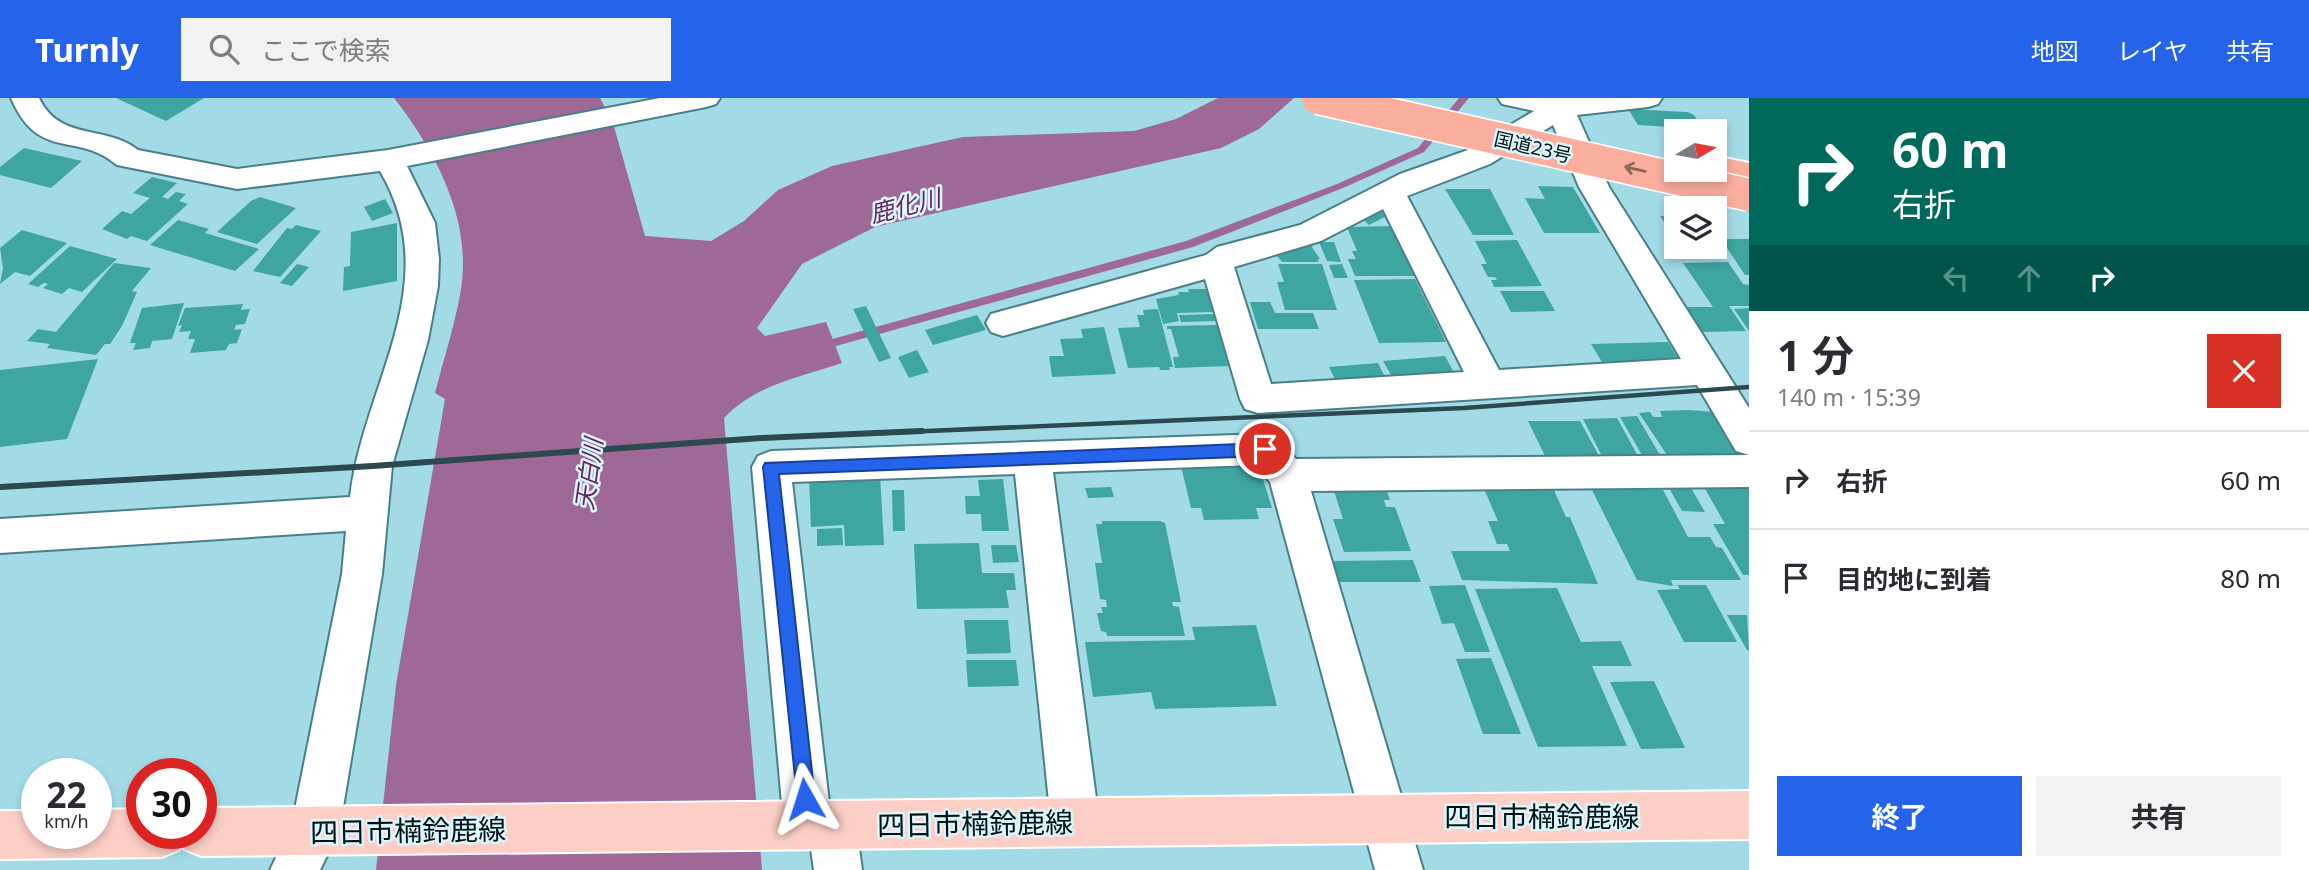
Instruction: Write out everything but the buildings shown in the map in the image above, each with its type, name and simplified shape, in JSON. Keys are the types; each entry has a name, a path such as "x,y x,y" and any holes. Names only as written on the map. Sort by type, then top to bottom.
{"highway":[{"name":"国道23号","path":"1318,98 1749,195"},
{"name":"国道23号","path":"1405,98 1664,155"},
{"path":"1727,168 1749,173"}],"main road":[{"name":"四日市楠鈴鹿線","path":"217,834 321,844 817,837 1075,821 1749,814"},
{"path":"0,835 126,833"}],"street":[{"path":"25,98 34,118 52,132 117,149 128,158 210,176 274,176 388,160 635,109 706,98"},
{"path":"1003,323 1217,264 1228,255 1310,233 1390,192 1479,157 1536,102 1648,98"},
{"path":"1536,102 1594,187 1749,440"},
{"path":"321,844 370,513 369,491 373,466 382,444 419,299 423,258 421,232 406,189 388,160"},
{"path":"1390,192 1489,386"},
{"path":"1217,264 1258,399 1706,371"},
{"path":"817,837 771,467 1265,449 1287,474 1399,870"},
{"path":"1032,458 1075,821"},
{"path":"1287,474 1749,471"},
{"path":"0,536 370,513"}],"water":[{"path":"394,98 600,98 613,123 645,236 711,241 744,221 778,190 832,166 963,137 1134,131 1176,119 1218,98 1294,98 1259,129 1221,148 875,227 802,264 757,328 765,336 826,322 842,363 764,390 750,397 724,418 762,870 376,870 396,685 445,399 435,393 458,307 463,268 457,216 448,190 424,142"}],"waterway":[{"path":"818,347 1189,244 1340,186 1421,150 1464,98"}],"railway":[{"path":"881,433 1464,408 1749,387"},
{"path":"0,487 373,466 761,438 922,431"}],"route":[{"path":"805,799 771,467 1265,449"}],"water label":[{"name":"鹿化川","path":"905,205"},
{"name":"天白川","path":"588,474"}]}
